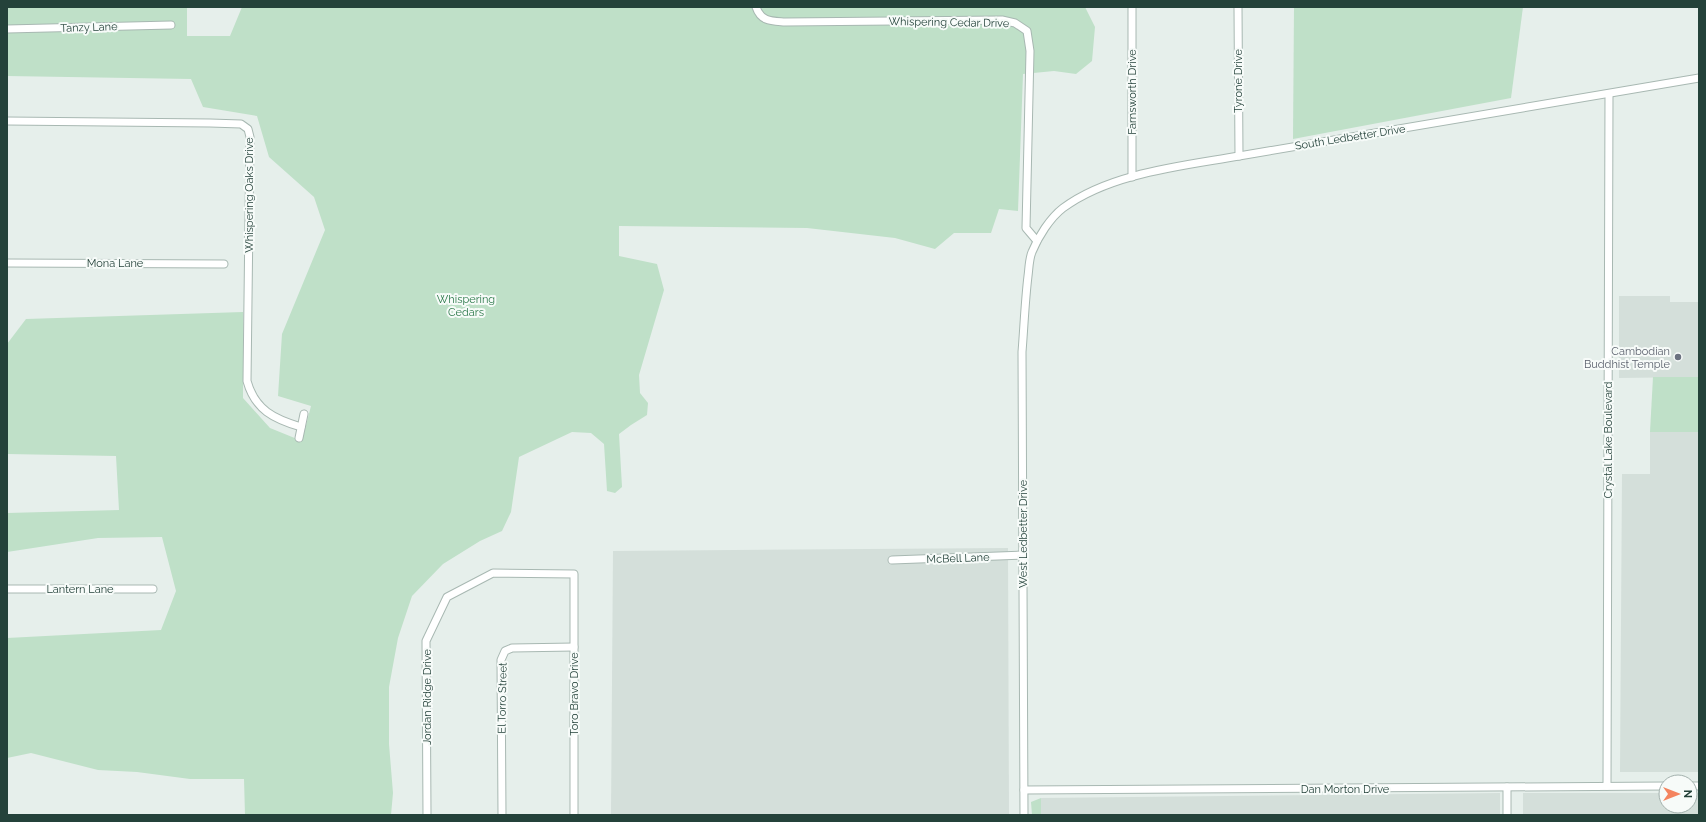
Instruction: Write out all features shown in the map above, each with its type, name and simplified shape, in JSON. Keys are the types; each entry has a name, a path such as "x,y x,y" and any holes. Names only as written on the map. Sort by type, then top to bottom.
{"street":[{"name":"Whispering Cedar Drive","path":"756,7 760,17 766,20 785,22 1002,20 1021,25 1028,31 1030,51 1026,228 1037,241"},
{"name":"Farnsworth Drive","path":"1132,7 1132,177"},
{"name":"Tyrone Drive","path":"1238,7 1239,156"},
{"name":"Tanzy Lane","path":"7,29 171,26"},
{"name":"South Ledbetter Drive","path":"1031,254 1045,228 1062,209 1084,195 1132,177 1239,156 1699,78"},
{"name":"Crystal Lake Boulevard","path":"1606,786 1609,94"},
{"name":"Whispering Oaks Drive","path":"7,121 210,122 241,124 248,129 250,137 250,195 247,381 256,402 267,413 282,421 301,427"},
{"name":"West Ledbetter Drive","path":"1024,815 1022,352 1031,254"},
{"name":"Mona Lane","path":"7,263 224,264"},
{"path":"299,438 304,414"},
{"name":"McBell Lane","path":"892,560 1023,555"},
{"name":"Jordan Ridge Drive","path":"427,815 426,641 447,597 493,574 574,574"},
{"name":"Toro Bravo Drive","path":"574,574 574,815"},
{"name":"Lantern Lane","path":"7,589 153,589"},
{"name":"El Torro Street","path":"502,815 501,660 505,651 512,648 574,648"},
{"name":"Dan Morton Drive","path":"1024,790 1658,786"},
{"path":"1506,787 1507,815"}],"shaded area":[{"path":"1619,296 1670,296 1670,302 1699,302 1699,377 1619,378"},
{"path":"1650,432 1699,432 1699,772 1620,772 1622,474 1650,474"},
{"path":"1008,548 1009,815 611,815 613,551"},
{"path":"1500,793 1500,815 1041,815 1041,798"},
{"path":"1523,793 1658,793 1658,814 1698,814 1699,793 1699,815 1523,815"}],"green space":[{"name":"Whispering Cedars","path":"7,7 187,7 187,36 230,36 242,7 1085,7 1095,27 1092,61 1076,74 1054,71 1023,74 1018,211 999,209 991,233 954,233 935,249 895,238 807,228 619,226 619,256 657,264 664,290 639,375 640,393 648,403 647,415 619,434 622,487 615,493 607,491 604,444 591,433 572,432 519,457 511,512 502,531 480,541 443,564 412,596 398,638 389,687 389,744 393,793 391,815 245,815 244,779 190,779 137,772 98,770 31,753 7,758 7,638 161,630 176,591 162,537 98,538 7,552 7,513 119,510 116,456 7,454 7,344 26,319 243,312 243,398 270,428 302,441 311,406 278,396 282,334 325,230 314,197 269,157 257,116 203,107 191,79 7,76"},
{"path":"1294,7 1523,7 1511,98 1293,139"},
{"path":"1653,377 1699,377 1699,432 1650,432"},
{"path":"1041,798 1041,815 1032,815 1031,802"}],"place":[{"name":"Cambodian Buddhist Temple","path":"1678,357"}]}
